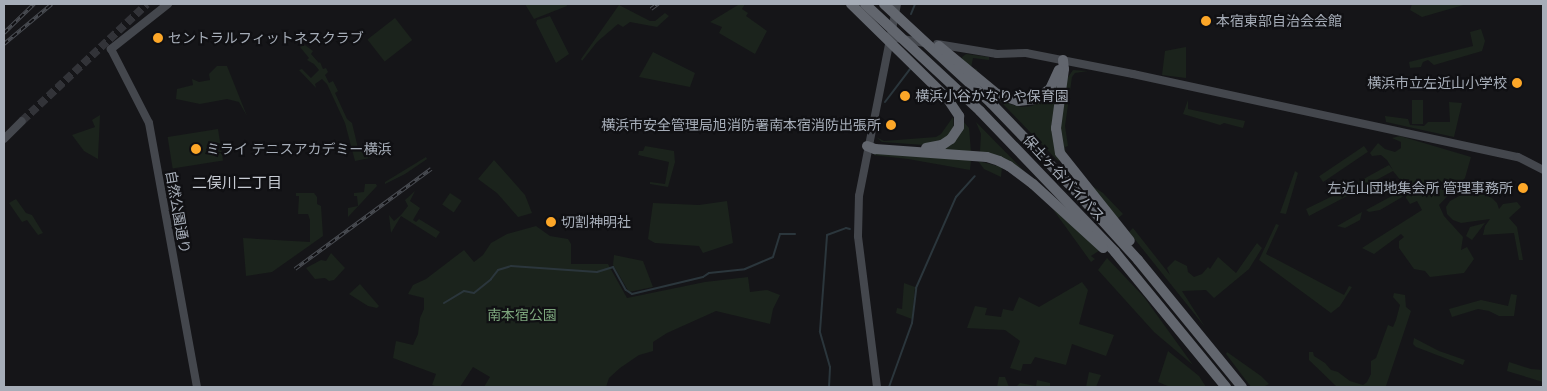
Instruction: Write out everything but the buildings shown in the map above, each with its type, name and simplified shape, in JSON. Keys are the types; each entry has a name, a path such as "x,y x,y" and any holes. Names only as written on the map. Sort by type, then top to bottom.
{"highway":[{"path":"851,4 946,98 959,116 959,127 955,136 948,143 937,147 876,144 868,146"},
{"name":"保土ヶ谷バイパス","path":"865,4 980,111 1058,191 1134,275 1226,387"},
{"path":"884,4 997,94 1018,101 1036,99 1053,85 1063,60"},
{"name":"保土ヶ谷バイパス","path":"884,4 991,103 1093,210 1170,298 1242,387"},
{"path":"1063,60 1064,69 1056,128 1060,153 1139,253 1170,298"},
{"path":"868,146 875,149 986,157 1009,166 1033,184 1134,275"}],"street":[{"name":"自然公園通り","path":"168,4 111,49 149,123 197,387"},
{"path":"876,387 858,236 858,196 897,4"},
{"path":"891,37 997,54 1026,53 1063,60 1511,156 1524,160 1543,170"},
{"path":"4,139 22,121"}],"green space":[{"path":"525,4 566,4 567,6 534,19"},
{"path":"745,4 742,9 748,13 746,16 767,31 755,54 719,33 722,27 710,22 738,5"},
{"path":"1412,4 1467,4 1422,17 1410,10"},
{"path":"619,5 650,21 655,21 665,13 669,16 657,27 630,22 623,27 618,24 597,42 582,61 581,59"},
{"path":"550,16 569,54 556,63 536,23 537,20"},
{"path":"395,18 412,40 385,62 367,40"},
{"path":"1481,29 1485,41 1482,51 1434,65 1428,60 1423,62 1421,67 1410,68 1409,62 1473,46 1470,32"},
{"path":"305,45 313,51 311,54 320,62 323,69 326,68 328,72 325,75 329,83 333,81 338,91 335,93 347,119 352,123 358,148 369,146 370,158 355,161 345,123 327,84 322,79 315,84 316,88 299,70 302,69 311,78 319,70 307,60 309,58 300,47"},
{"path":"1186,47 1186,78 1162,75 1165,51"},
{"path":"653,52 695,73 690,87 639,77"},
{"path":"966,54 989,57 989,60 973,58 971,68 977,69 976,75 963,64 962,57"},
{"path":"217,66 227,66 247,116 239,102 227,99 200,104 176,99 177,89 193,85 192,79 199,82 210,80 209,74"},
{"path":"1073,70 1088,71 1075,73 1072,77 1065,126 1068,146 1065,147 1066,155 1060,141 1060,112 1066,80"},
{"path":"1060,80 1060,160 1058,161 1000,101 1021,107 1032,106 1050,96"},
{"path":"1188,100 1188,109 1245,121 1243,128 1224,123 1220,125 1183,114"},
{"path":"1412,100 1423,100 1423,124 1412,124"},
{"path":"1449,102 1462,103 1454,137 1386,122 1385,116 1408,119 1410,125 1424,126 1428,122 1450,122"},
{"path":"100,115 98,159 84,151 72,135 95,127 92,120"},
{"path":"953,117 954,129 946,140 924,145 882,142 876,137 884,141 936,137 941,134"},
{"path":"963,121 969,128 971,152 936,149"},
{"path":"976,122 1025,172 1009,162 980,152 981,134"},
{"name":"ミライ テニスアカデミー横浜","path":"218,129 223,161 173,169 168,137"},
{"path":"1400,136 1471,157 1465,178 1439,205 1444,216 1463,237 1461,250 1467,247 1474,259 1464,273 1430,277 1425,271 1414,269 1399,248 1399,241 1404,237 1401,234 1374,254 1362,248 1422,210 1417,201 1410,204 1406,198 1406,187 1393,171 1352,193 1349,187 1389,165 1393,170 1387,160 1381,155 1372,156 1370,153 1378,143 1385,149 1395,152 1401,148 1401,142 1392,138"},
{"path":"645,146 674,151 675,162 668,187 650,184 650,182 665,184 669,162 638,155 639,151 643,151"},
{"path":"1364,146 1368,152 1323,182 1319,176"},
{"path":"876,153 971,160 970,170 873,155"},
{"path":"426,157 427,159 405,174 385,184 385,182"},
{"path":"494,160 525,195 532,213 518,217 497,193 478,179"},
{"path":"978,161 1002,167 1001,177 984,169"},
{"path":"1295,171 1298,173 1286,214 1280,213"},
{"path":"1342,179 1351,194 1309,216 1306,209 1345,190"},
{"path":"1086,182 1103,193 1123,214 1117,219"},
{"path":"365,184 376,184 377,186 348,217 348,208 358,206 357,196 354,196 354,193 364,192"},
{"path":"415,191 410,201 420,208 413,220 416,222 419,219 440,232 436,238 401,216 391,233 389,215 394,221 401,215 408,206 405,200"},
{"path":"1401,191 1404,196 1380,210 1369,212 1366,210"},
{"path":"296,193 314,193 317,197 317,204 321,206 323,236 272,272 246,276 243,238 310,242 310,220 308,214 298,214 299,196 296,196"},
{"path":"450,193 462,201 454,212 442,205"},
{"path":"1483,194 1492,198 1497,203 1499,209 1503,204 1517,202 1521,207 1509,218 1517,227 1523,260 1519,260 1514,233 1483,235 1485,226 1490,219 1461,223 1453,220 1447,214 1446,207 1450,201 1461,195"},
{"path":"16,199 26,213 32,215 43,233 38,235 27,220 22,222 9,203"},
{"path":"727,201 733,243 703,253 699,246 655,243 648,239 653,203 699,205"},
{"path":"1052,208 1100,250 1091,256 1095,259 1091,262"},
{"path":"1362,212 1360,220 1345,228 1337,226"},
{"path":"1485,223 1472,240 1466,236 1470,227"},
{"path":"1276,224 1279,225 1266,254 1344,295 1349,286 1352,287 1340,306 1331,313 1259,260"},
{"name":"南本宿公園","path":"536,226 550,236 568,239 571,244 571,264 608,264 627,298 705,282 748,277 750,292 767,290 780,295 773,309 770,324 716,311 667,333 653,342 653,351 639,355 620,368 609,378 606,387 484,387 490,377 473,367 460,387 438,387 432,385 436,374 393,358 396,341 413,345 418,334 420,318 424,309 424,298 408,294 413,285 426,279 464,250 474,262 483,255 491,243 507,234"},
{"path":"1133,228 1170,275 1167,268 1175,260 1187,266 1188,272 1194,277 1202,274 1208,267 1210,269 1218,257 1236,273 1257,243 1262,248 1249,269 1214,298 1206,290 1182,291 1205,327 1129,232"},
{"path":"331,253 345,268 334,280 329,281 325,278 315,279 306,268 321,260 326,261"},
{"path":"614,255 643,261 653,287 629,292 613,265"},
{"path":"1107,258 1144,297 1193,365 1154,332 1098,270"},
{"path":"1082,282 1088,290 1079,324 1114,335 1106,356 1072,344 1066,365 1035,357 1031,364 1023,364 1021,371 1010,368 1020,341 1005,330 967,328 975,306 987,308 985,315 1001,317 1003,309 1013,311 1019,297 1039,307"},
{"path":"904,283 915,287 912,319 896,313 897,308 902,309"},
{"path":"360,284 379,306 377,308 368,306 349,294"},
{"path":"1394,293 1405,295 1406,307 1411,311 1386,386 1337,387 1309,360 1309,352 1313,352 1314,356 1325,363 1331,370 1338,372 1350,381 1363,385 1371,374 1371,361 1376,358 1388,325 1393,327 1396,320 1400,305 1393,297"},
{"path":"1511,294 1517,295 1514,316 1499,316 1489,311 1478,309 1452,317 1449,309 1481,300 1508,306"},
{"path":"1414,338 1439,351 1465,360 1463,365 1416,347 1413,344"},
{"path":"1168,351 1199,376 1206,387 1170,387 1158,382"},
{"path":"1227,352 1261,376 1269,384 1263,387 1251,387 1226,354"},
{"path":"1509,362 1531,369 1543,370 1543,382 1507,371"},
{"path":"1089,372 1101,375 1096,387 1086,387"},
{"path":"999,377 1005,377 1009,387 997,387"},
{"path":"1037,380 1050,383 1050,387 1016,387 1020,383 1036,386"}],"waterway":[{"path":"911,14 915,4"},
{"path":"885,102 910,69"},
{"path":"889,387 912,323 916,288 956,197 975,176"},
{"path":"829,387 830,367 820,331 827,235 846,228 850,229"},
{"path":"444,303 464,291 474,293 491,279 498,270 511,266 597,272 613,267 626,290 632,294 703,277 709,273 745,269 773,257 780,234 795,234"}],"tunnel":[{"path":"22,121 147,4"}],"railway":[{"path":"4,33 34,4"},
{"path":"4,44 52,4"},
{"path":"651,9 658,4"},
{"path":"295,269 431,169"}],"place":[{"name":"本宿東部自治会会館","path":"1206,21"},
{"name":"セントラルフィットネスクラブ","path":"158,38"},
{"name":"横浜市立左近山小学校","path":"1517,83"},
{"name":"横浜小谷かなりや保育園","path":"905,96"},
{"name":"横浜市安全管理局旭消防署南本宿消防出張所","path":"891,125"},
{"name":"ミライ テニスアカデミー横浜","path":"196,149"},
{"name":"左近山団地集会所 管理事務所","path":"1523,188"},
{"name":"切割神明社","path":"551,222"}],"district":[{"name":"二俣川二丁目","path":"237,183"}]}
